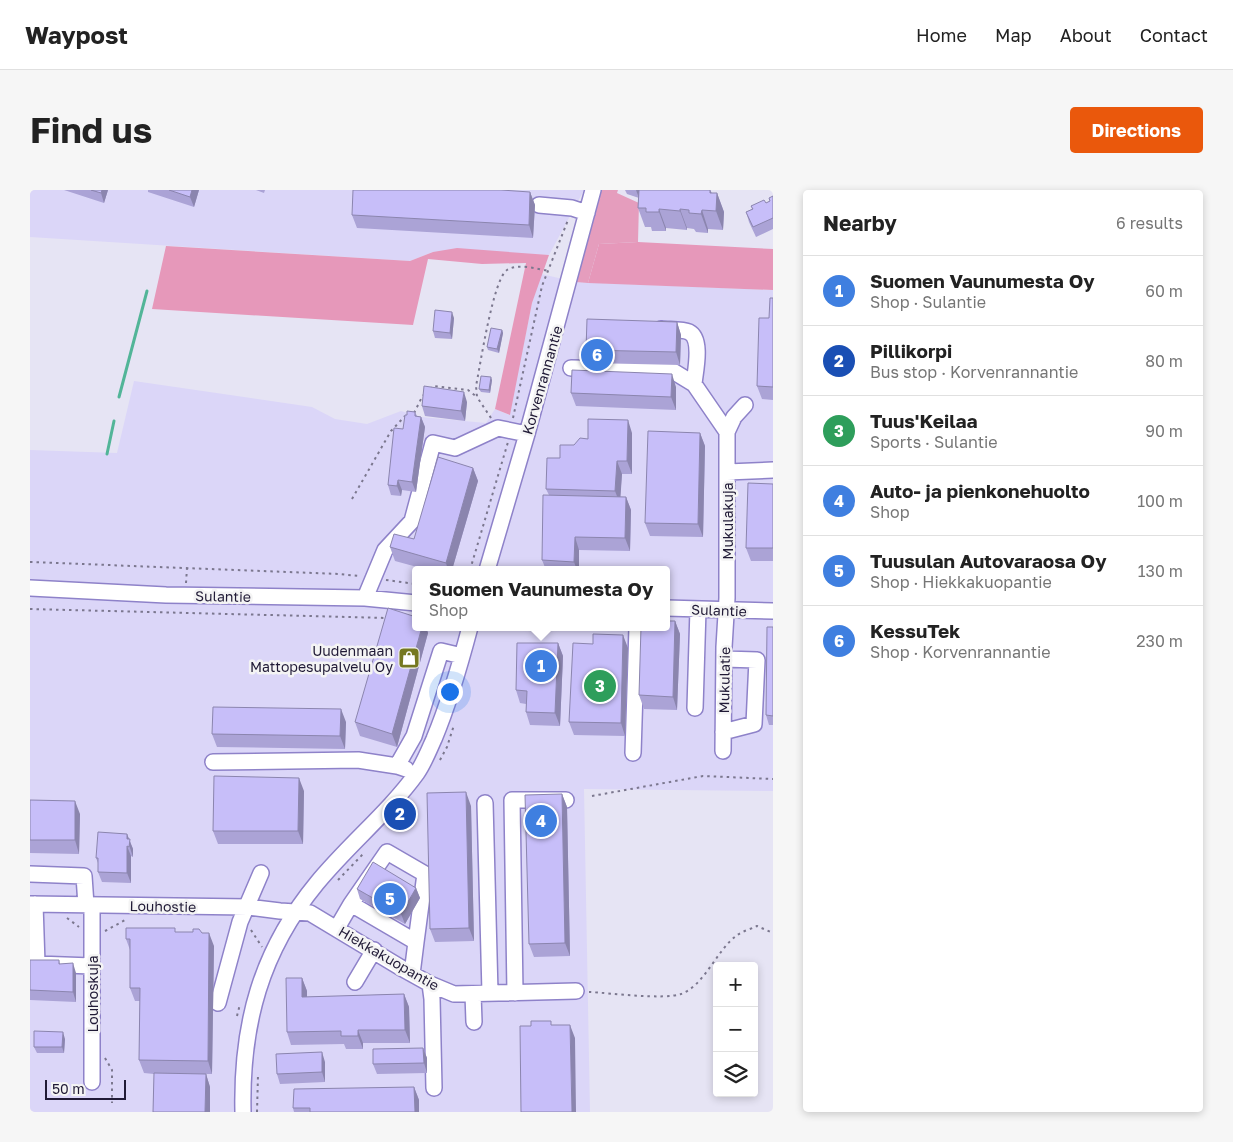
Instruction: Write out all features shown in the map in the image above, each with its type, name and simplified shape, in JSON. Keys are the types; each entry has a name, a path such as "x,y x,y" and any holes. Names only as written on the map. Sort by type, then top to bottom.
{"street":[{"name":"Korvenrannantie","path":"488,566 527,434 580,211 593,190"},
{"path":"539,205 580,211"},
{"path":"643,328 688,331 694,336 697,347 694,384"},
{"path":"571,368 671,370 694,384 727,432"},
{"path":"727,432 734,416 745,405"},
{"path":"365,598 384,550 412,521 433,443 456,448 504,430 527,434"},
{"name":"Mukulakuja","path":"725,610 727,598 727,432"},
{"path":"726,472 773,470"},
{"name":"Sulantie","path":"30,588 166,595 365,598 412,603"},
{"name":"Sulantie","path":"670,608 773,611"},
{"path":"695,708 698,609"},
{"name":"Mukulatie","path":"723,751 725,610"},
{"path":"243,1112 242,1080 247,1030 271,955 296,911 318,882 391,805 418,772 442,720 469,631"},
{"path":"633,753 637,631"},
{"path":"698,644 724,653 757,660 754,724 723,732"},
{"path":"396,766 414,736 441,651 462,656"},
{"path":"213,762 358,760 396,766 418,772"},
{"path":"515,993 512,800 566,800"},
{"path":"485,804 490,994"},
{"path":"337,928 387,852 424,874 412,974"},
{"path":"218,1003 240,922 261,873"},
{"name":"Louhoskuja","path":"30,874 84,876 92,931 92,1082"},
{"path":"32,904 37,964 92,966"},
{"name":"Louhostie","path":"32,904 248,907 280,912 296,911"},
{"path":"351,904 416,942"},
{"name":"Hiekkakuopantie","path":"296,911 310,913 412,974 454,994 576,991"},
{"path":"355,982 374,950"},
{"path":"430,984 434,1088"},
{"path":"473,994 474,1022"}],"path":[{"path":"471,566 542,286 580,211"},
{"path":"477,397 476,386 495,295 501,277 507,270 515,267 549,271"},
{"path":"352,498 391,431 403,417 415,412 422,396 433,386 468,390 477,397 504,430"},
{"path":"30,562 339,574 412,583"},
{"path":"30,609 388,618"},
{"path":"592,796 703,776 773,779"},
{"path":"60,918 68,918 82,930 92,931 108,930 128,918"},
{"path":"240,922 252,930 262,947 271,955"},
{"path":"576,991 666,996 682,994 696,984 721,951 737,936 757,926 773,933"},
{"path":"257,1112 258,1074"}],"shaded area":[{"path":"30,190 584,190 549,255 433,252 410,261 30,237"},
{"path":"598,190 618,190 617,193 639,203 638,242 599,244 588,283 576,282"},
{"path":"638,242 773,249 773,290 588,283 599,244"},
{"path":"166,246 410,261 433,252 457,248 549,255 532,303 510,415 495,409 526,263 482,264 428,259 413,325 152,309"},
{"path":"541,274 576,282 773,290 773,791 584,789 590,1112 30,1112 30,450 117,453 134,381 312,407 335,419 367,424 401,411 421,417 486,423 495,409 509,415 532,303"}],"building":[{"path":"91,190 102,190 101,193"},
{"path":"169,190 192,190 190,197"},
{"path":"353,190 501,190 530,192 529,225 352,215"},
{"path":"639,190 710,190 710,193 717,193 716,211 702,210 701,214 689,213 689,210 659,209 659,212 646,212 646,208 638,208"},
{"path":"773,196 773,218 753,227 746,212 753,209 751,206 764,200 766,203 770,201 769,198"},
{"path":"770,298 773,298 773,387 757,386 759,318 769,318"},
{"path":"435,310 452,312 450,333 433,331"},
{"path":"587,319 677,322 676,352 586,350"},
{"path":"491,328 502,330 497,349 487,347"},
{"path":"572,370 672,374 671,397 571,393"},
{"path":"481,376 491,377 489,390 479,389"},
{"path":"424,386 464,392 461,411 422,406"},
{"path":"407,411 415,412 415,416 421,417 412,482 398,480 397,486 388,485 394,428 403,429"},
{"path":"588,419 628,420 627,461 617,461 615,491 546,489 547,458 560,458 560,445 574,445 580,438 588,439"},
{"path":"648,431 700,433 698,524 645,523"},
{"path":"438,457 473,468 446,563 390,547 394,534 414,539"},
{"path":"748,483 773,484 773,548 746,548"},
{"path":"543,495 626,497 625,538 575,537 574,562 542,560"},
{"path":"388,608 412,616 412,631 421,631 392,734 355,722"},
{"path":"670,621 675,621 673,697 639,695 641,631 670,631"},
{"path":"767,627 773,627 773,716 766,715"},
{"path":"593,634 623,635 621,723 569,722 573,643 593,644"},
{"path":"517,643 558,643 555,713 526,712 527,691 516,690"},
{"path":"213,707 341,709 340,736 212,734"},
{"path":"214,776 299,778 298,831 213,831"},
{"path":"466,792 469,928 430,929 427,793"},
{"path":"562,794 565,943 529,944 525,795"},
{"path":"30,800 75,801 75,840 30,840"},
{"path":"98,832 127,834 127,839 130,839 129,847 127,846 127,873 98,872 98,858 96,858"},
{"path":"373,862 416,888 401,914 357,889"},
{"path":"126,928 175,928 175,932 193,932 193,929 199,929 202,933 209,933 208,1061 139,1060 140,988 130,988 130,939 126,939"},
{"path":"30,960 59,960 59,964 73,963 73,992 30,990"},
{"path":"286,978 302,978 302,997 404,994 405,1030 358,1030 358,1036 341,1036 341,1031 287,1032"},
{"path":"531,1021 551,1021 551,1025 570,1025 572,1112 521,1112 520,1026 531,1026"},
{"path":"34,1031 63,1032 62,1047 34,1047"},
{"path":"423,1048 424,1063 373,1064 373,1049"},
{"path":"322,1052 322,1072 277,1074 276,1054"},
{"path":"154,1073 206,1074 205,1112 153,1112"},
{"path":"414,1087 415,1112 310,1112 310,1108 293,1108 294,1089"}],"waterway":[{"path":"119,397 147,291"},
{"path":"107,454 114,421"}],"place":[{"name":"KessuTek","path":"597,355"},
{"name":"Uudenmaan Mattopesupalvelu Oy","path":"409,658"},
{"name":"Suomen Vaunumesta Oy","path":"541,666"},
{"name":"Tuus'Keilaa","path":"600,686"},
{"name":"Pillikorpi","path":"400,814"},
{"name":"Auto- ja pienkonehuolto","path":"541,821"},
{"name":"Tuusulan Autovaraosa Oy","path":"390,899"}]}
